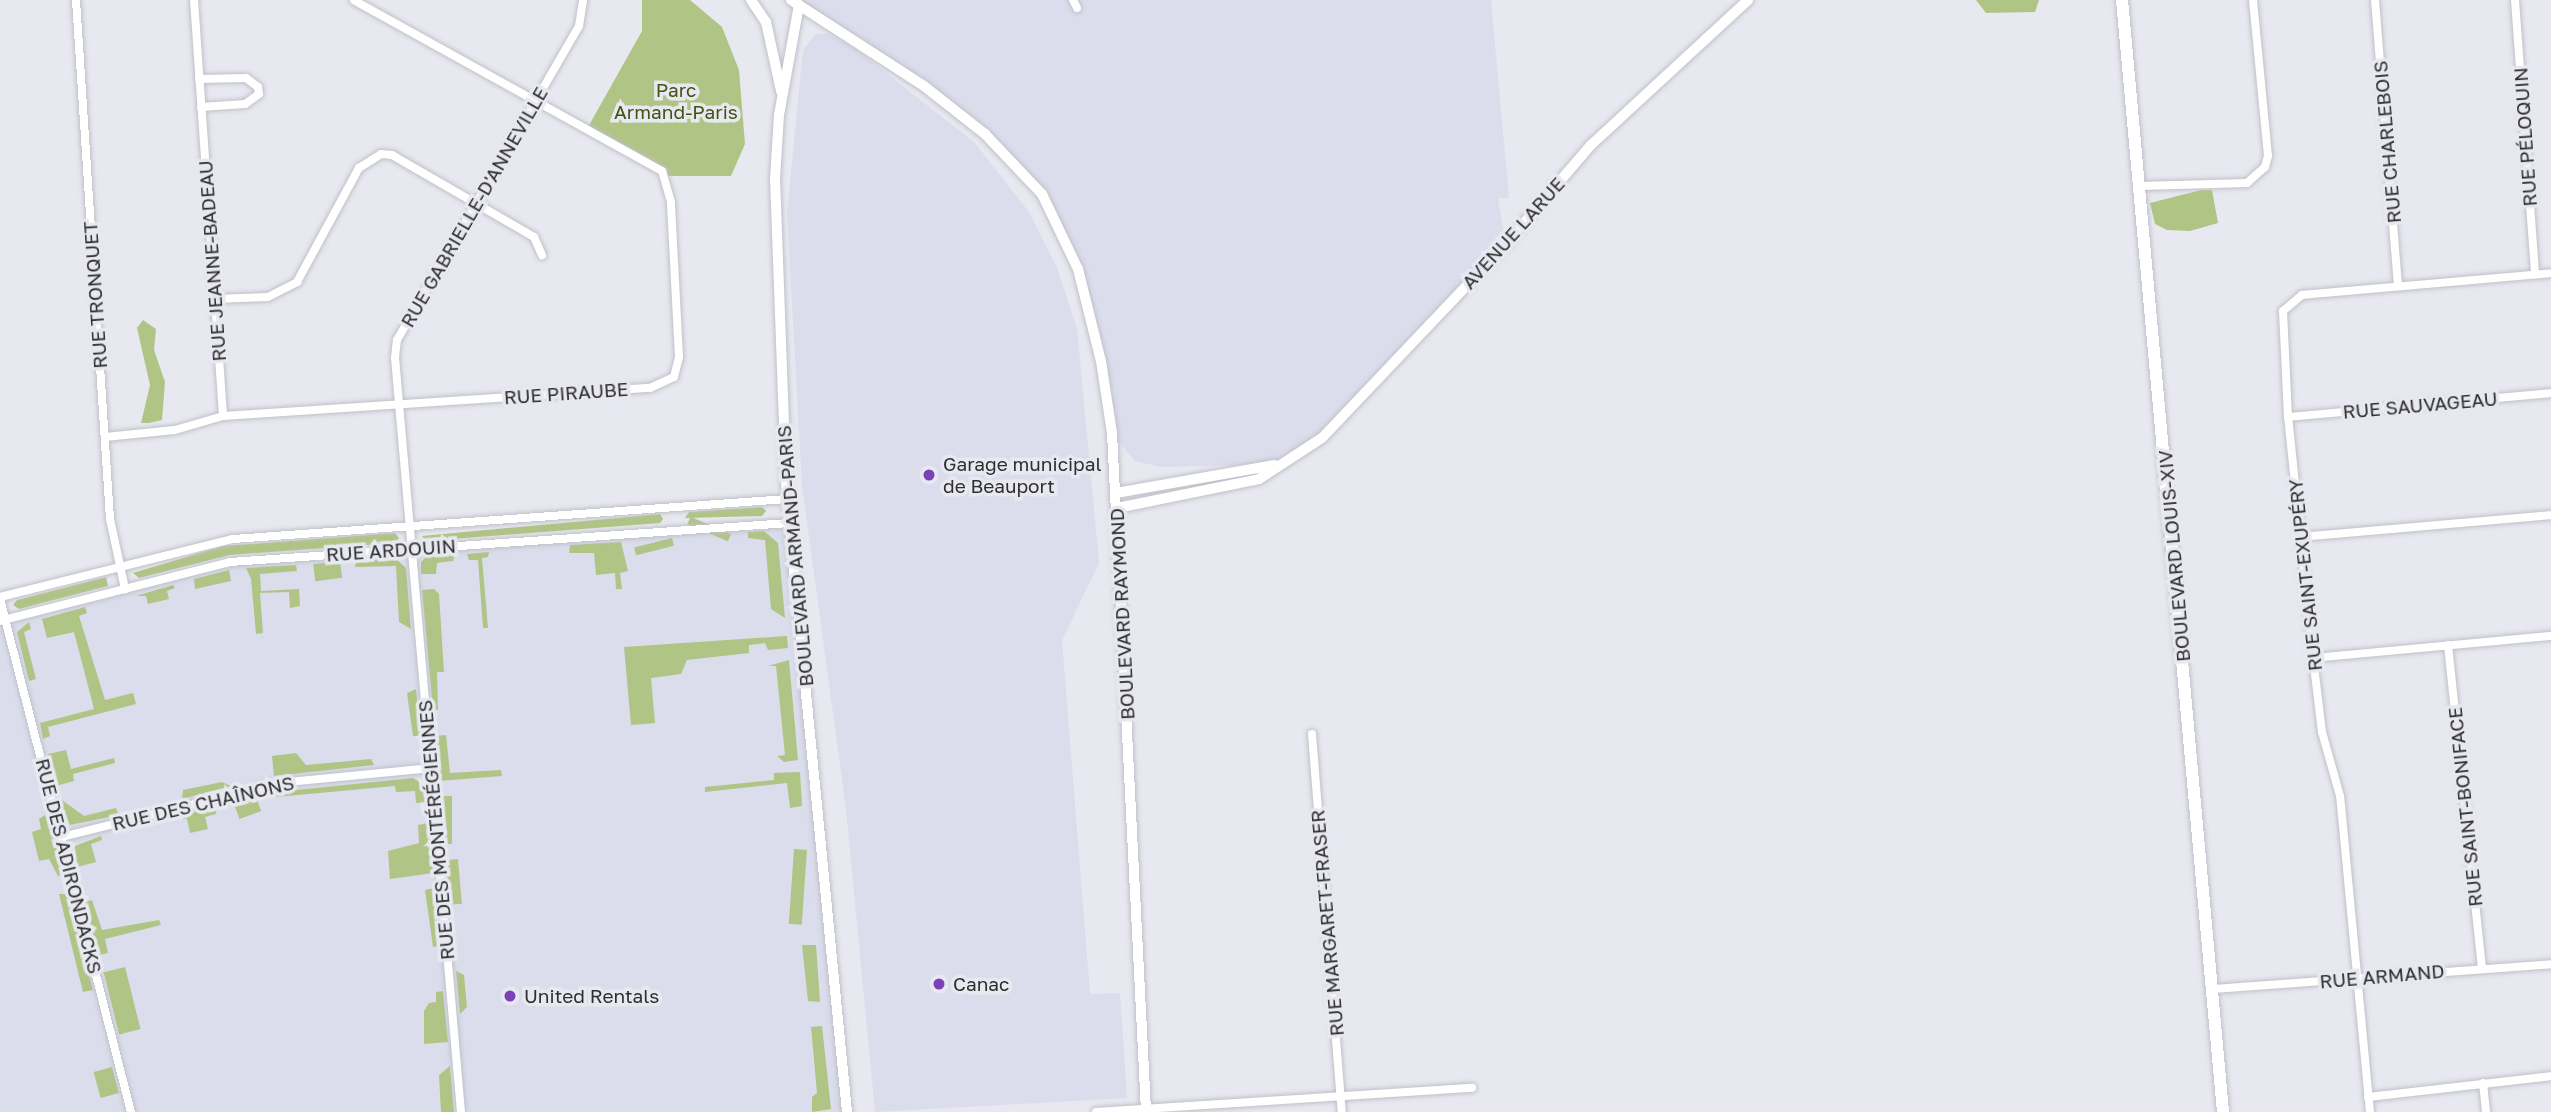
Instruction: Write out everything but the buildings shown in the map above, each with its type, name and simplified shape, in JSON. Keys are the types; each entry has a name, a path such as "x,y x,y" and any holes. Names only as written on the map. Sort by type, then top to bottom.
{"main road":[{"name":"BOULEVARD LOUIS-XIV","path":"2122,0 2214,989 2223,1112"}],"street":[{"name":"RUE TRONQUET","path":"76,0 110,519 125,589"},
{"name":"RUE JEANNE-BADEAU","path":"194,0 223,416"},
{"path":"354,0 537,99"},
{"name":"RUE GABRIELLE-D'ANNEVILLE","path":"411,549 398,404 397,340 579,26 583,0"},
{"path":"751,0 766,22 782,97"},
{"name":"AVENUE LARUE","path":"1117,508 1259,479 1278,464 1322,438 1506,244 1591,145 1748,0"},
{"path":"2140,186 2247,183 2265,167 2268,156 2253,0"},
{"name":"RUE CHARLEBOIS","path":"2375,0 2398,285"},
{"name":"RUE PÉLOQUIN","path":"2515,0 2535,274"},
{"name":"BOULEVARD ARMAND-PARIS","path":"797,2 782,97 775,209 787,499 847,1112"},
{"name":"BOULEVARD RAYMOND","path":"797,2 934,94 985,134 1042,194 1078,269 1101,360 1116,493 1146,1110"},
{"path":"199,79 246,78 258,87 259,94 245,104 201,107"},
{"name":"RUE PIRAUBE","path":"105,437 175,430 223,416 650,388 674,376 679,356 672,215 663,171 537,99"},
{"path":"214,299 268,297 298,282 359,168 372,155 391,155 534,237 542,255"},
{"name":"RUE SAINT-EXUPÉRY","path":"2370,1112 2340,796 2322,732 2280,323 2290,301 2302,295 2551,273"},
{"name":"RUE SAUVAGEAU","path":"2288,417 2551,393"},
{"name":"AVENUE LARUE","path":"1116,493 1278,464"},
{"name":"RUE ARDOUIN","path":"0,598 233,539 787,499"},
{"path":"2301,537 2551,515"},
{"name":"RUE ARDOUIN","path":"3,621 230,562 789,523"},
{"name":"RUE DES MONTÉRÉGIENNES","path":"411,549 461,1112"},
{"name":"RUE DES ADIRONDACKS","path":"0,598 3,621 62,837 131,1112"},
{"path":"2314,658 2551,636"},
{"name":"RUE SAINT-BONIFACE","path":"2448,645 2482,968"},
{"name":"RUE MARGARET-FRASER","path":"1312,734 1342,1112"},
{"name":"RUE DES CHAÎNONS","path":"62,837 278,783 430,768"},
{"name":"RUE ARMAND","path":"2214,989 2551,964"},
{"path":"2368,1097 2551,1076"},
{"path":"2483,1083 2486,1112"},
{"path":"1096,1112 1472,1088"}],"shaded area":[{"path":"791,0 1491,0 1509,198 1498,198 1506,244 1322,438 1278,464 1162,467 1135,461 1112,433 1078,269 1042,194 985,134"},
{"path":"816,34 827,34 852,46 975,143 1029,212 1057,268 1077,329 1099,563 1062,640 1090,994 1120,993 1127,1098 875,1112 846,809 802,485 787,214 803,50"},
{"path":"789,523 847,1112 0,1112 0,621 230,562"}],"green space":[{"name":"Parc Armand-Paris","path":"642,0 690,0 722,27 739,70 745,144 731,176 665,176 588,127 642,31"},
{"path":"1976,0 2039,0 2035,12 1986,13"},
{"path":"2201,190 2212,190 2218,223 2190,231 2167,230 2155,224 2150,203"},
{"path":"143,320 156,329 154,350 165,382 162,420 149,423 141,423 150,385 137,328"},
{"path":"762,507 766,511 762,516 685,518 689,512"},
{"path":"660,514 663,519 660,523 426,541 422,536"},
{"path":"690,517 731,534 728,541 687,524"},
{"path":"764,531 778,543 785,618 771,609 765,540 748,538 748,532"},
{"path":"395,533 399,538 395,543 230,555 139,578 133,573 223,546"},
{"path":"672,538 674,546 636,555 634,547"},
{"path":"621,542 628,571 620,573 622,589 616,589 615,573 596,575 594,553 569,553 570,545"},
{"path":"489,552 488,557 482,558 488,628 483,628 478,560 469,560 467,554"},
{"path":"455,554 453,561 437,563 436,574 421,574 421,562 426,557"},
{"path":"395,558 406,568 411,629 399,622 396,566 355,567 356,561"},
{"path":"340,561 342,578 315,581 313,564"},
{"path":"296,565 297,571 260,574 261,591 299,589 300,606 290,608 289,592 260,593 263,633 256,634 251,579 246,568"},
{"path":"229,570 231,581 195,589 194,579"},
{"path":"106,577 108,586 19,609 13,605 17,600"},
{"path":"173,585 175,588 167,591 169,599 148,604 146,596 136,596"},
{"path":"434,589 439,594 444,672 437,672 438,710 433,710 422,590"},
{"path":"85,607 87,613 79,616 105,700 133,693 136,704 48,727 50,736 43,739 40,723 94,709 74,632 47,638 42,619"},
{"path":"29,622 31,629 24,632 36,679 29,681 17,632"},
{"path":"787,636 788,648 768,650 765,643 749,645 749,653 687,660 681,674 651,678 655,723 631,725 624,647"},
{"path":"789,660 798,760 784,762 777,756 785,755 776,666 768,666"},
{"path":"416,689 421,736 413,736 407,693"},
{"path":"446,735 450,773 501,770 502,776 439,781 435,736"},
{"path":"66,750 71,769 114,758 115,763 73,774 74,781 56,786 48,754"},
{"path":"296,753 306,765 371,759 374,765 274,776 272,756"},
{"path":"800,772 802,806 790,808 787,783 705,792 705,787 774,780 774,773"},
{"path":"413,778 424,785 426,802 416,803 415,791 396,792 395,786 276,797 276,792"},
{"path":"222,782 231,786 182,799 183,790"},
{"path":"441,796 452,796 452,844 441,844"},
{"path":"58,797 84,816 116,808 119,815 70,825"},
{"path":"256,797 261,811 240,819 234,805"},
{"path":"217,807 216,814 205,817 208,829 190,833 187,819 175,817"},
{"path":"48,813 63,875 58,876 49,859 39,861 32,832 41,829 39,819"},
{"path":"428,823 433,873 390,879 388,851 419,843 418,825"},
{"path":"101,836 102,840 91,844 96,862 77,867 75,846"},
{"path":"794,849 807,850 802,925 789,924"},
{"path":"458,859 462,904 450,905 446,860"},
{"path":"434,888 439,946 433,947 425,890"},
{"path":"59,894 68,894 93,990 83,992"},
{"path":"92,900 102,930 159,920 161,925 105,939 108,953 99,955 85,902"},
{"path":"802,945 816,945 820,1002 808,1001"},
{"path":"125,967 140,1029 119,1034 104,972"},
{"path":"456,971 464,975 467,1007 460,1014"},
{"path":"443,991 448,1042 424,1044 424,1011 429,1003 436,1002 436,992"},
{"path":"822,1026 831,1109 812,1112 812,1097 817,1093 811,1027"},
{"path":"450,1066 454,1112 441,1112 439,1075"},
{"path":"112,1067 119,1093 101,1098 94,1072"}],"place":[{"name":"Garage municipal de Beauport","path":"929,475"},
{"name":"Canac","path":"939,984"},
{"name":"United Rentals","path":"510,996"}]}
